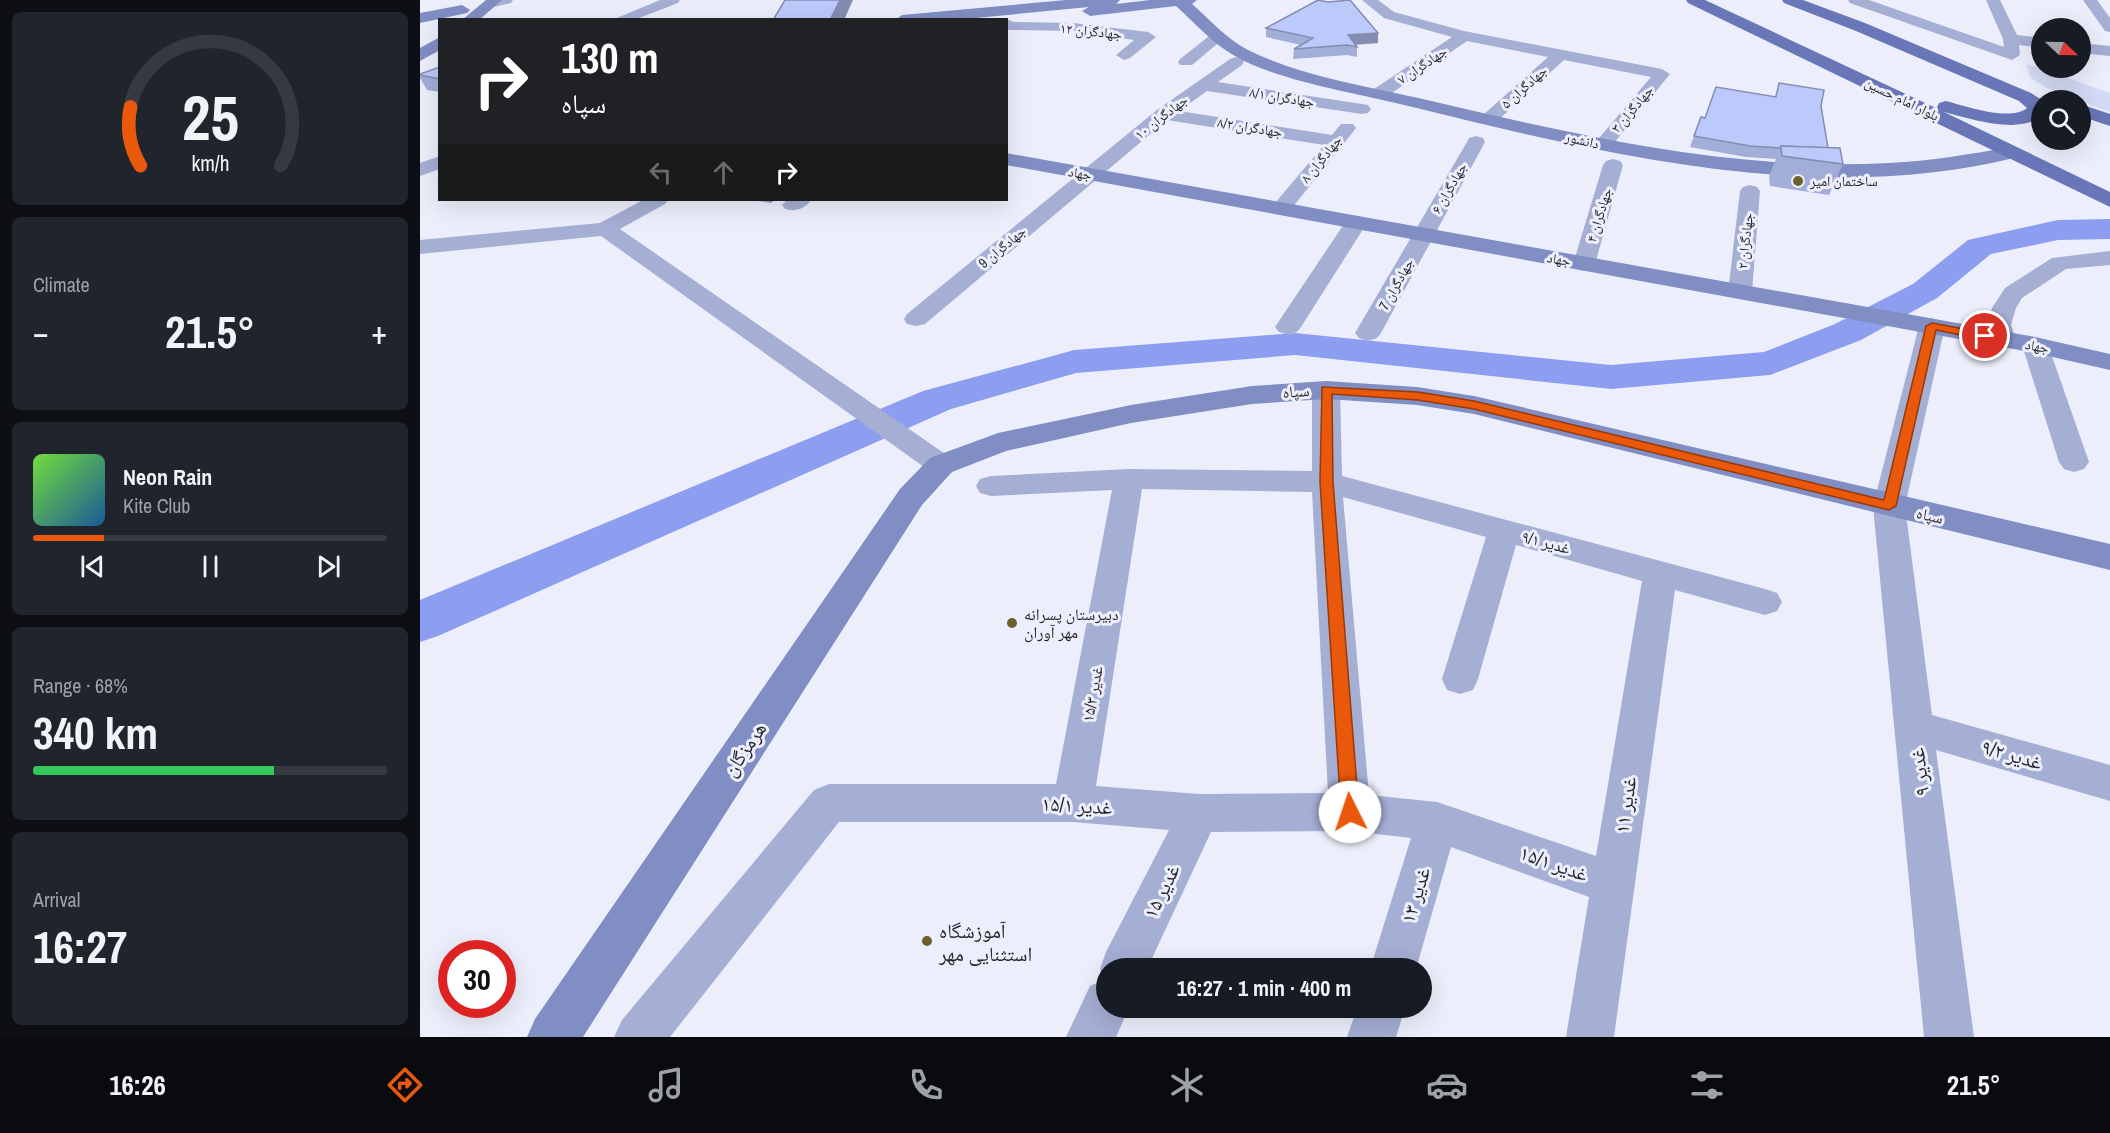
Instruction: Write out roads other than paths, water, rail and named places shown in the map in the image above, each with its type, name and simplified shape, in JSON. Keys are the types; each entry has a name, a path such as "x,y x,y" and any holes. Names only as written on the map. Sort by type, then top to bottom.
{"main road":[{"name":"بلوار امام حسین","path":"1693,0 2110,200"},
{"path":"1789,0 2032,90"},
{"path":"1858,26 2025,97 2035,104 2036,112 2029,117 1972,114 1883,90"},
{"path":"2091,113 2110,120"}],"street":[{"path":"420,18 466,15 506,0"},
{"path":"624,18 673,0"},
{"path":"923,18 1113,0"},
{"path":"1369,0 1389,15 1464,36 1560,55"},
{"path":"1855,0 1896,7 2012,47 2031,44"},
{"path":"1993,0 2012,47"},
{"path":"1008,26 1185,1"},
{"name":"دانشور","path":"1185,1 1218,36 1239,52 1263,63 1316,79 1603,144 1728,164 1839,170 1930,166 2011,153"},
{"path":"2091,2 2110,6"},
{"path":"2091,2 2110,28"},
{"name":"جهادگران ۱۲","path":"1008,26 1073,27 1148,37 1124,55"},
{"path":"420,69 438,31"},
{"path":"1186,62 1218,36"},
{"name":"جهادگران ۷","path":"1380,93 1464,36"},
{"path":"2091,49 2110,51"},
{"name":"جهادگران ۳","path":"1560,55 1662,74 1603,144"},
{"name":"جهادگران ۵","path":"1489,119 1560,55"},
{"name":"جهادگران ۱۰","path":"1089,174 1163,114 1236,62"},
{"name":"جهادگران ۸/۱","path":"1203,85 1362,109"},
{"name":"جهادگران ۸","path":"1281,209 1362,109"},
{"name":"جهادگران ۸/۲","path":"1163,114 1336,141"},
{"name":"جهادگران ۶","path":"1423,235 1476,142"},
{"name":"جهاد","path":"1008,159 1922,324 2035,345 2110,362"},
{"path":"420,170 438,163"},
{"name":"جهادگران ۴","path":"1584,264 1613,165"},
{"name":"جهادگران 9","path":"916,319 1089,174"},
{"name":"جهادگران ۲","path":"1740,292 1750,191"},
{"path":"420,247 605,229 656,201"},
{"path":"1288,327 1356,223"},
{"path":"605,229 941,465"},
{"name":"جهادگران 7","path":"1368,333 1423,235"},
{"path":"2003,340 1999,325 2013,293 2067,261 2110,258"},
{"path":"2044,273 2110,275"},
{"path":"1889,506 1922,324"},
{"path":"2035,345 2074,462"},
{"path":"1326,390 1327,482 1350,812"},
{"name":"سپاه","path":"941,465 998,443 1131,414 1252,395 1326,390 1418,396 1474,405 2110,558"},
{"name":"هرمزگان","path":"553,1037 911,497 941,465"},
{"name":"غدیر ۹/۱","path":"991,486 1129,479 1327,482 1765,602"},
{"name":"غدیر ۱۵/۳","path":"1073,803 1129,479"},
{"name":"غدیر ۹","path":"1889,506 1950,1037"},
{"path":"1460,679 1504,530"},
{"name":"غدیر ۱۱","path":"1590,1037 1660,573"},
{"name":"غدیر ۹/۲","path":"1913,726 2110,783"},
{"name":"غدیر ۱۵/۱","path":"639,1037 830,803 1073,803 1198,813 1350,812 1437,822 1614,884"},
{"name":"غدیر ۱۵","path":"1128,958 1198,813"},
{"name":"غدیر ۱۳","path":"1396,958 1437,822"},
{"path":"1090,1037 1100,1018"},
{"path":"1372,1037 1378,1018"}],"waterway":[{"path":"420,622 937,400 1074,362 1295,344 1611,377 1770,363 1848,332 1925,291 1980,247 2058,230 2110,229"}],"place":[{"name":"ساختمان امیر","path":"1798,181"},
{"name":"دبیرستان پسرانه مهر آوران","path":"1012,623"},
{"name":"آموزشگاه استثنایی مهر","path":"927,941"}]}
